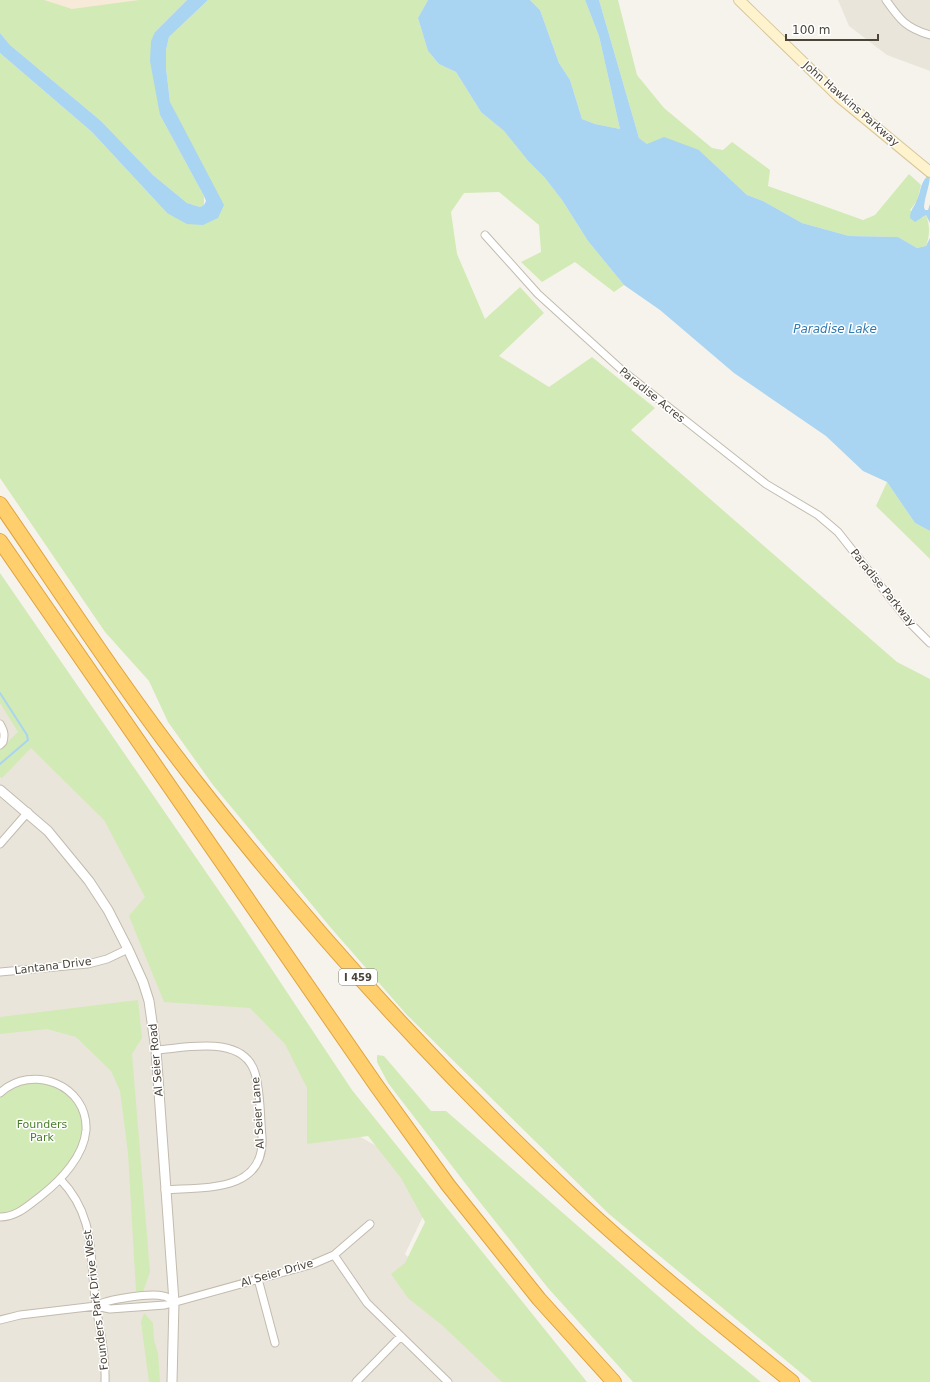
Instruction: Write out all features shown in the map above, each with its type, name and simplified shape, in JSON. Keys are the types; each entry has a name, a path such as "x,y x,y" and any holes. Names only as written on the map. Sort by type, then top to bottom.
{"highway":[{"name":"I 459","path":"0,504 134,698 195,780 361,980 488,1115 584,1207 705,1312 792,1382"},
{"path":"0,541 372,1078 448,1185 539,1299 614,1382"}],"main road":[{"name":"John Hawkins Parkway","path":"739,0 839,96 930,172"}],"street":[{"path":"886,0 903,23 913,30 930,35"},
{"name":"Paradise Acres","path":"485,235 538,294 624,372 766,484 818,515 838,532"},
{"name":"Paradise Parkway","path":"838,532 910,623 930,643"},
{"path":"0,724 4,731 5,737 0,745"},
{"name":"Al Seier Road","path":"0,790 48,830 77,864 108,910 143,982 149,1001 156,1050 174,1302 172,1382"},
{"path":"0,844 28,812"},
{"name":"Lantana Drive","path":"0,972 88,964 107,959 128,949"},
{"name":"Al Seier Lane","path":"156,1050 216,1046 232,1049 245,1058 255,1074 262,1137 262,1147 258,1163 248,1175 241,1180 225,1185 165,1190"},
{"path":"0,1093 10,1085 23,1080 42,1079 58,1083 64,1087 80,1105 86,1130 82,1147 60,1179 26,1208 15,1215 0,1217"},
{"name":"Founders Park Drive West","path":"60,1179 71,1190 81,1206 88,1227 96,1306 104,1355 105,1382"},
{"name":"Al Seier Drive","path":"96,1306 110,1309 165,1305 313,1264 334,1255 357,1238 370,1224"},
{"path":"334,1255 367,1303 448,1382"},
{"path":"258,1279 276,1343"},
{"path":"0,1320 20,1315 96,1306 105,1301 123,1298 164,1296 174,1302"},
{"path":"356,1382 401,1336"}],"shaded area":[{"path":"28,0 176,0 77,19"},
{"path":"838,0 930,0 930,71 887,55 849,26"},
{"path":"0,682 260,997 357,1135 401,1160 426,1210 405,1254 534,1382 0,1382"}],"green space":[{"path":"0,0 44,0 72,9 139,0 187,0 155,32 160,115 204,196 204,205 200,207 187,203 153,175 101,121 10,45 0,33"},
{"path":"208,0 428,0 418,18 428,51 439,64 456,72 481,112 504,131 529,162 545,178 562,200 588,241 624,285 614,292 575,262 542,282 521,262 541,252 539,225 499,192 464,193 451,212 457,254 485,319 520,287 544,313 499,356 549,387 592,357 655,408 631,430 897,662 930,679 930,1382 812,1382 609,1214 407,1015 331,928 213,785 168,722 149,681 105,632 0,478 0,53 92,132 167,213 218,218 183,129 170,102 166,68 166,50 169,37"},
{"path":"530,0 585,0 599,36 620,129 595,124 582,119 570,80 559,63 540,10"},
{"path":"599,0 618,0 637,75 664,108 712,148 723,150 732,142 770,170 768,186 863,220 875,215 909,174 921,185 917,201 910,210 922,218 926,215 929,230 926,246 917,248 898,237 849,236 802,223 763,201 747,195 699,150 647,144 639,138"},
{"path":"887,482 915,523 930,531 930,559 876,506"},
{"path":"0,573 237,917 352,1090 587,1382 502,1382 443,1326 408,1298 391,1274 405,1263 425,1222 401,1178 368,1136 307,1144 307,1088 285,1044 250,1008 164,1002 129,916 145,897 104,820 31,748 2,778 0,777 0,749 18,732 0,703"},
{"path":"138,1000 142,1038 132,1054 150,1272 143,1292 136,1291 128,1153 120,1091 111,1071 76,1037 47,1029 0,1034 0,1017"},
{"path":"377,1055 384,1056 431,1111 446,1111 697,1330 761,1382 633,1382 548,1288 475,1196 388,1083 377,1062"},
{"name":"Founders Park","path":"32,1082 50,1083 69,1095 79,1109 85,1129 81,1147 60,1180 18,1212 0,1215 0,1098 15,1086"},
{"path":"144,1313 153,1323 154,1340 158,1353 160,1382 149,1382 141,1322"}],"water":[{"path":"187,0 208,0 169,37 166,50 166,68 170,102 224,205 218,218 203,225 187,224 167,213 92,132 0,53 0,33 10,45 101,121 153,175 187,203 200,207 204,205 206,201 204,196 160,115 150,61 151,41 155,32"},
{"name":"Paradise Lake","path":"428,0 530,0 540,10 559,63 570,80 582,119 595,124 620,129 599,36 585,0 599,0 639,138 647,144 664,137 699,150 747,195 763,201 802,223 849,236 898,237 917,248 926,246 930,238 930,531 915,523 887,482 863,471 826,436 734,373 660,310 624,285 588,241 562,200 545,178 529,162 504,131 481,112 456,72 439,64 428,51 418,18"},
{"path":"930,174 924,207 925,210 928,210 930,204 930,223 926,215 915,222 910,218 911,213 924,180"}],"waterway":[{"path":"0,693 27,735 28,740 0,764"}]}
